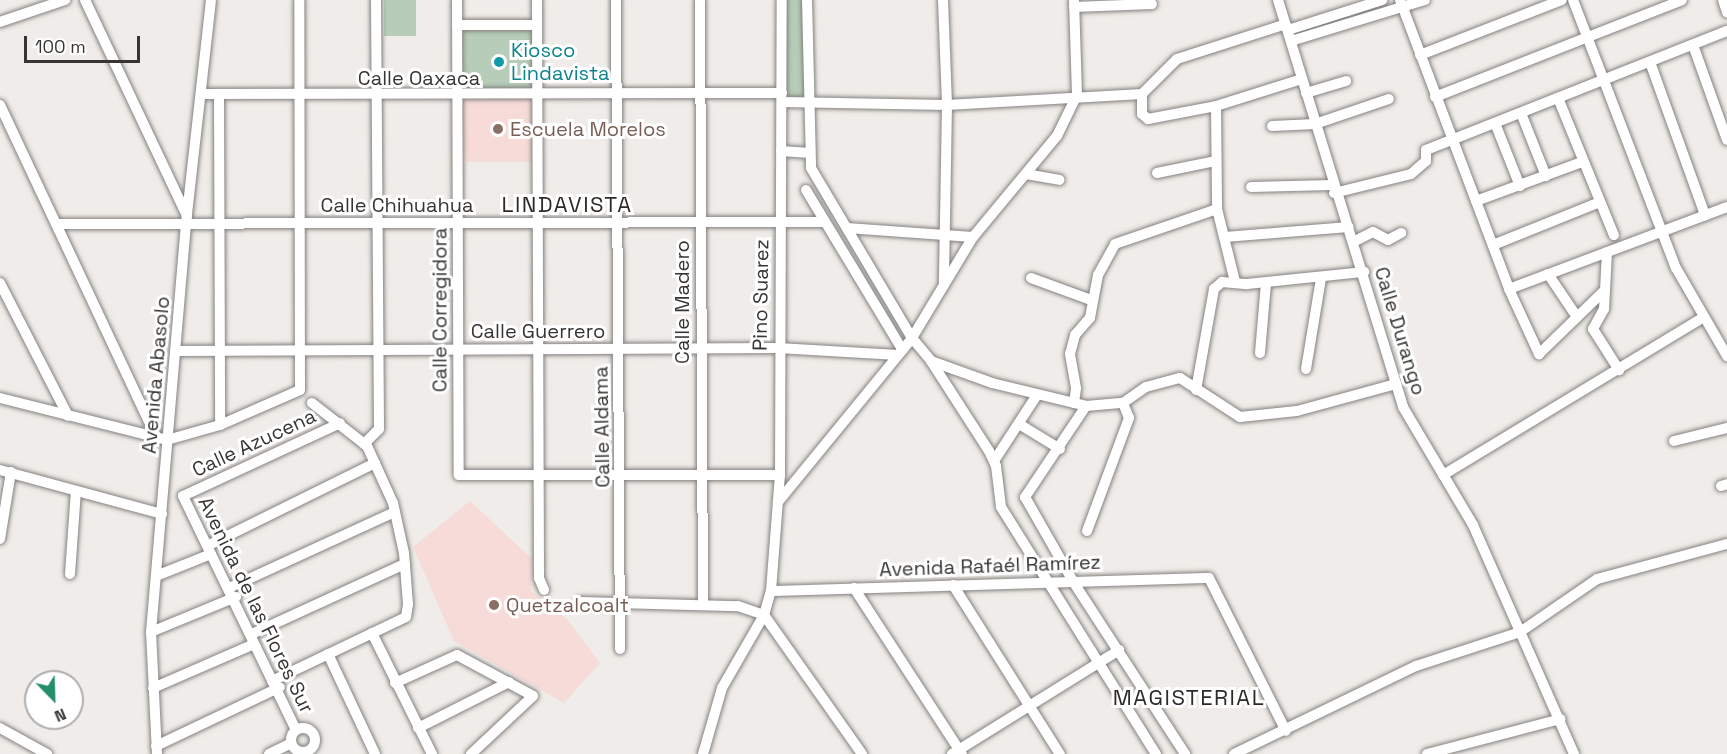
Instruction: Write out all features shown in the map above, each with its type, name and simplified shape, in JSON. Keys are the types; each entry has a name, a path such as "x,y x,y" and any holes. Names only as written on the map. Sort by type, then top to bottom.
{"street":[{"path":"0,22 65,0"},
{"path":"85,0 186,220"},
{"name":"Avenida Abasolo","path":"157,750 151,632 162,514 162,439 177,351 186,220 211,0"},
{"path":"0,398 162,439 220,425 300,390 302,350 299,0"},
{"path":"364,444 379,429 376,350 379,223 376,0"},
{"name":"Calle Corregidora","path":"457,0 459,475 542,475"},
{"path":"537,0 538,349 542,475 539,578 544,590"},
{"name":"Calle Aldama","path":"616,0 620,649"},
{"name":"Calle Madero","path":"700,0 700,475 703,604"},
{"name":"Pino Suarez","path":"703,754 723,688 764,615 771,591 780,475 778,348 782,0"},
{"path":"807,0 811,168 912,338 931,361 994,461 1001,507 1045,584 1156,754"},
{"path":"943,0 947,105 944,288"},
{"name":"Calle Durango","path":"1278,0 1333,189 1355,241 1403,407 1473,525 1574,754"},
{"path":"1289,32 1382,0"},
{"path":"1302,79 1216,105 1148,118 1142,114 1142,94 1177,59 1401,3 1425,0"},
{"path":"1420,56 1562,0"},
{"path":"1573,0 1676,268 1727,356"},
{"path":"1436,97 1682,0"},
{"path":"1723,0 1727,12"},
{"path":"778,502 912,338 973,237 1057,136 1077,95 1074,3 1152,4"},
{"path":"1401,3 1509,289 1539,354 1604,291"},
{"path":"457,25 537,25"},
{"path":"1251,187 1333,189 1411,174 1426,161 1426,150 1727,31"},
{"path":"1693,45 1727,140"},
{"path":"1650,62 1705,215"},
{"path":"1306,93 1346,81"},
{"name":"Calle Oaxaca","path":"201,94 300,97 456,97 700,93 782,97 809,102 947,105 1077,95 1142,94"},
{"path":"219,96 217,351 220,425"},
{"path":"1558,98 1582,162 1614,235"},
{"path":"1272,126 1315,124 1389,99"},
{"path":"0,105 162,439"},
{"path":"1216,105 1217,209 1235,282"},
{"path":"1521,113 1546,176"},
{"path":"1495,123 1520,186"},
{"path":"781,151 810,153"},
{"path":"1157,172 1215,161"},
{"path":"1476,201 1582,162"},
{"path":"1026,174 1059,180"},
{"path":"806,190 900,352"},
{"path":"1493,245 1600,202"},
{"path":"1509,289 1727,207"},
{"path":"1074,403 1076,388 1070,354 1075,335 1090,318 1091,300 1115,244 1217,209"},
{"name":"Calle Chihuahua","path":"57,224 186,220 218,223 301,224 700,219 823,222"},
{"path":"1225,237 1349,227"},
{"path":"847,228 945,232 973,237"},
{"path":"1355,241 1373,232 1388,240 1401,233"},
{"path":"1607,252 1604,309 1593,329 1620,370"},
{"path":"1196,390 1214,289 1222,282 1266,283 1364,272"},
{"path":"1548,274 1577,317"},
{"path":"1031,278 1091,300"},
{"path":"1306,369 1321,278"},
{"path":"0,283 68,416"},
{"path":"1260,353 1266,283"},
{"path":"1443,475 1620,370 1704,317"},
{"name":"Calle Guerrero","path":"177,351 778,348 900,352"},
{"path":"931,361 1037,394 1086,406 1123,403 1146,387 1180,378 1240,417 1297,411 1396,384"},
{"path":"994,461 1037,394"},
{"path":"157,750 327,654 406,617 405,564 395,512 375,463 364,444 312,403"},
{"path":"1087,531 1129,418 1123,403"},
{"path":"1086,406 1060,449 1025,497 1074,582 1185,754"},
{"name":"Calle Azucena","path":"185,495 340,423"},
{"path":"1019,424 1060,449"},
{"path":"1674,441 1727,428"},
{"path":"156,576 375,463"},
{"path":"1,540 5,471 162,514"},
{"path":"542,475 780,475"},
{"path":"70,574 76,491"},
{"name":"Avenida de las Flores Sur","path":"185,495 298,729 314,733 304,750"},
{"path":"151,632 233,594 395,512"},
{"path":"1234,754 1286,731 1416,666 1520,632 1597,579 1727,544"},
{"path":"153,688 405,564"},
{"name":"Avenida Rafaél Ramírez","path":"771,591 1209,578 1286,731"},
{"path":"953,585 1060,754"},
{"path":"854,588 958,753 1029,705 1119,650"},
{"path":"580,602 738,606 764,615 862,754"},
{"path":"372,633 432,754"},
{"path":"327,654 375,754"},
{"path":"395,683 457,655 533,696 479,753"},
{"path":"418,728 509,682"},
{"path":"1427,754 1560,719"},
{"path":"0,728 47,754"},
{"path":"298,729 304,750"},
{"path":"269,754 304,750"},
{"path":"280,754 304,750"}],"shaded area":[{"name":"Escuela Morelos","path":"537,94 531,162 466,162 457,95"},
{"name":"Quetzalcoalt","path":"470,501 532,559 531,591 567,619 600,663 564,703 454,641 413,547"}],"green space":[{"path":"384,0 416,0 416,36 384,36"},
{"path":"782,0 807,0 807,102 782,102"},
{"path":"457,25 537,25 537,95 457,95"}],"place":[{"name":"Kiosco Lindavista","path":"499,62"},
{"name":"Escuela Morelos","path":"498,129"},
{"name":"Quetzalcoalt","path":"494,605"}],"district":[{"name":"LINDAVISTA","path":"567,205"},
{"name":"MAGISTERIAL","path":"1189,698"}]}
